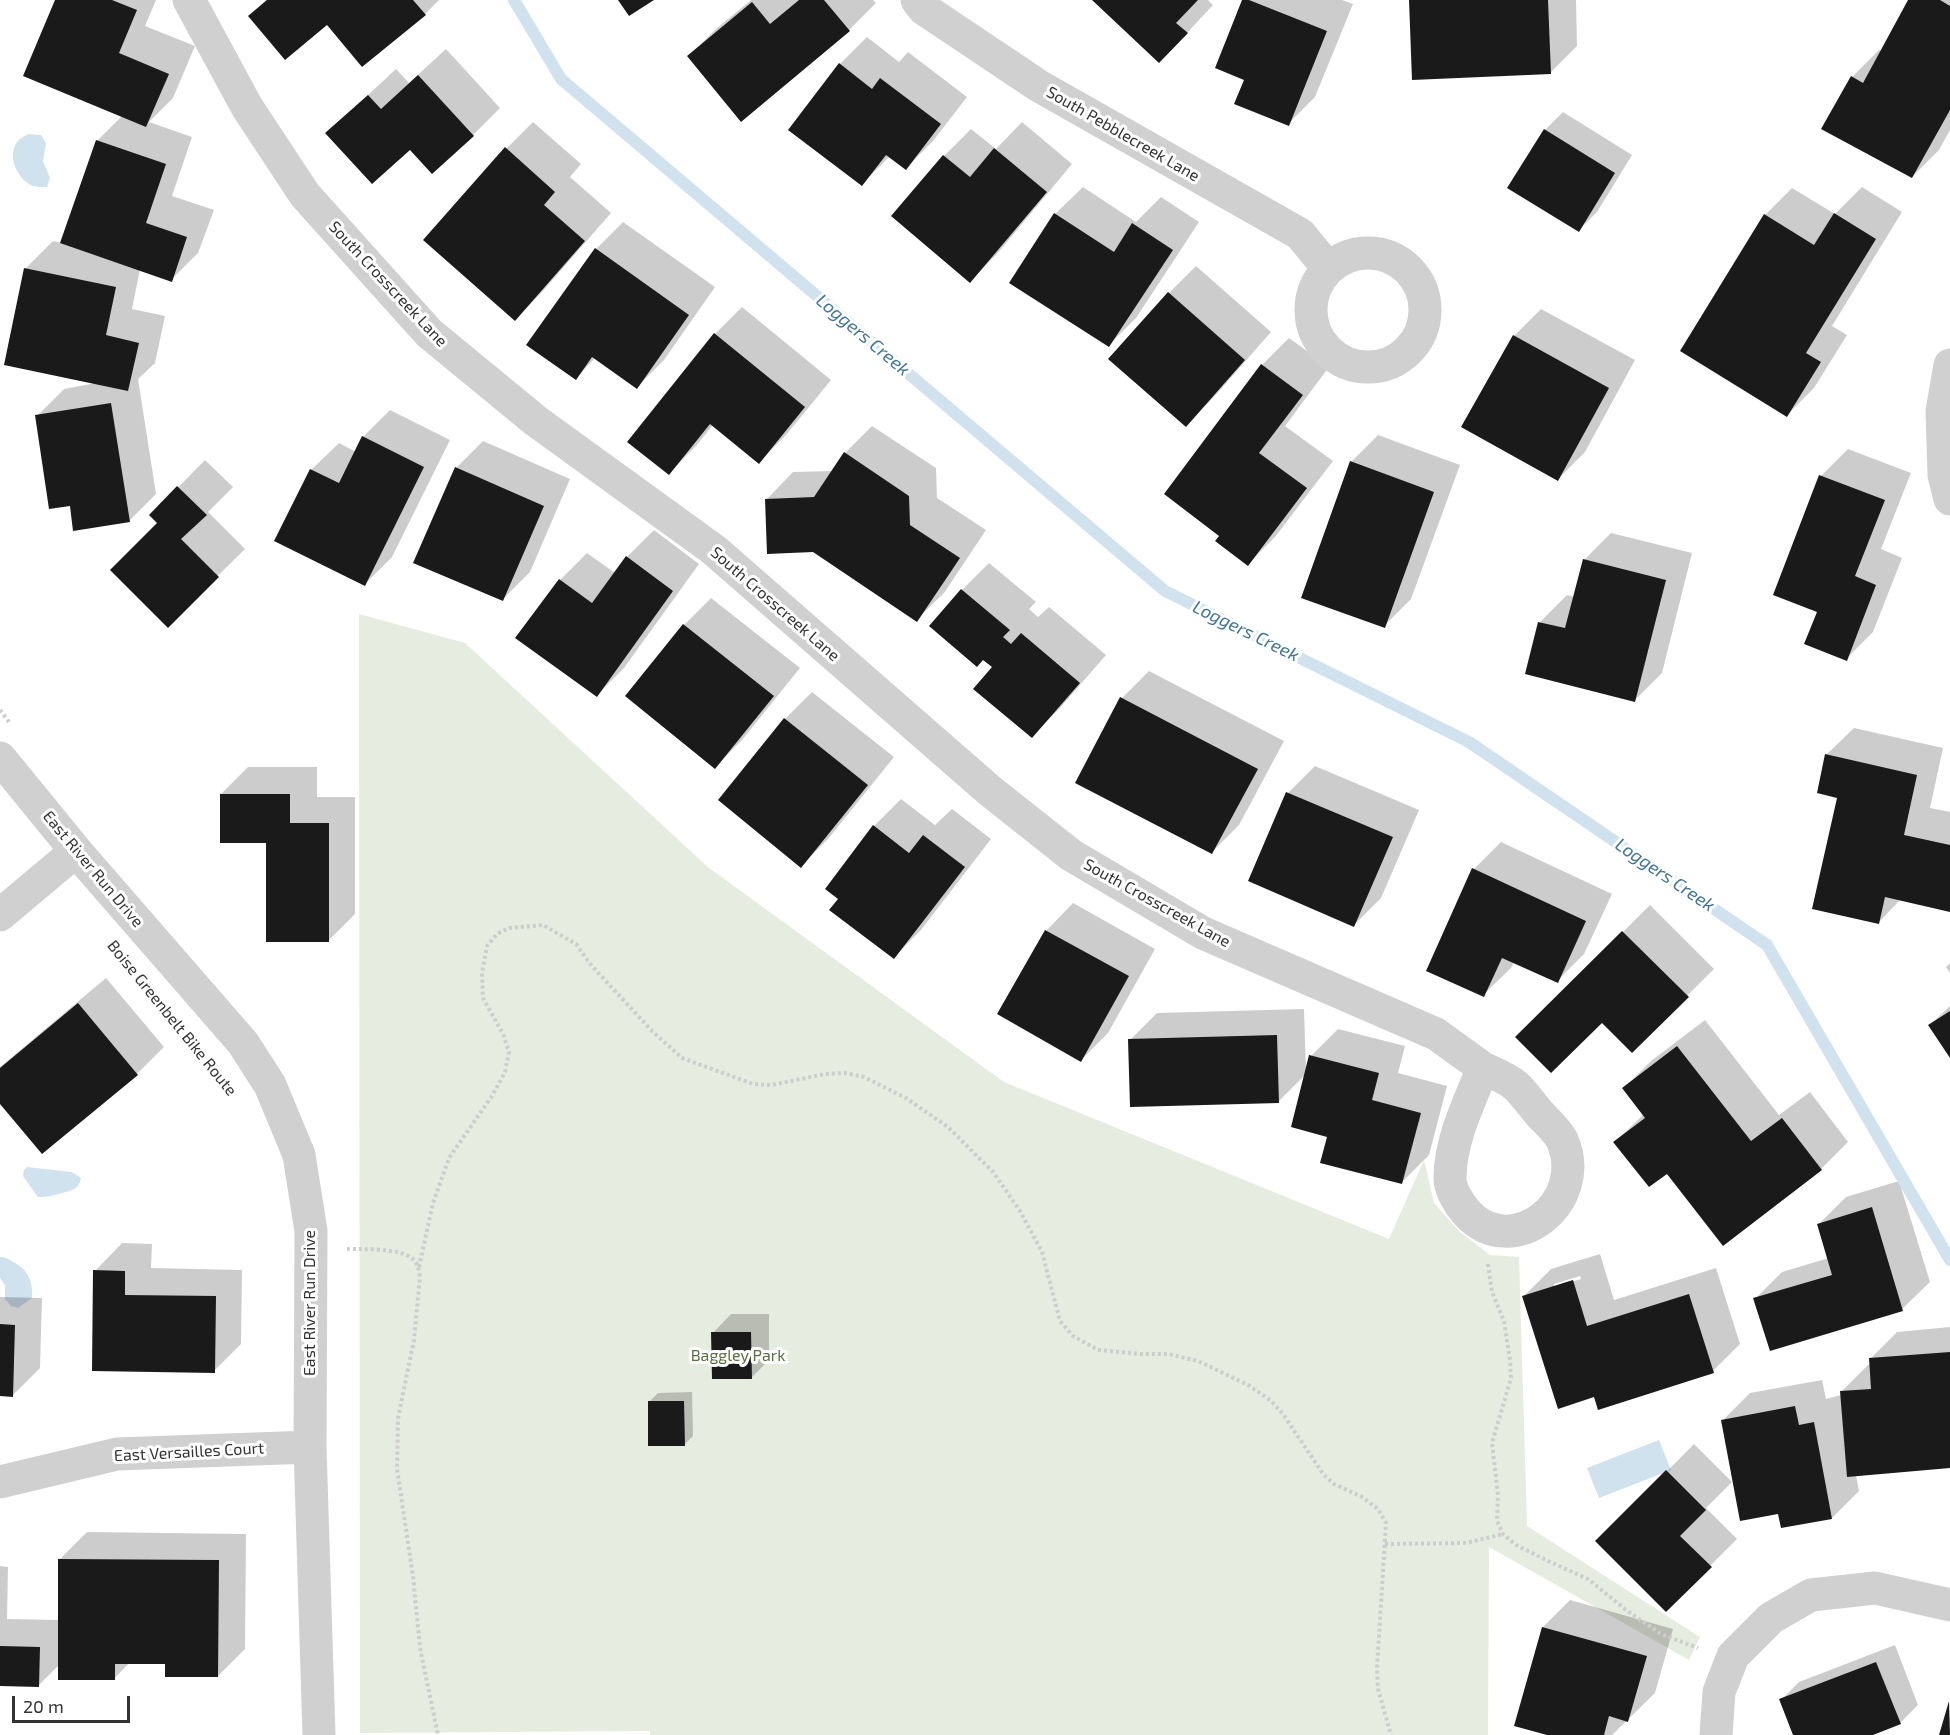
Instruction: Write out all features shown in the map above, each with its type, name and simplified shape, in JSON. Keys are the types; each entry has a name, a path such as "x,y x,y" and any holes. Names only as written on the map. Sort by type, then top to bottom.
{"street":[{"name":"South Crosscreek Lane","path":"189,0 247,107 305,195 429,333 537,421 714,550 988,790 1071,855 1203,933 1436,1035 1483,1068 1514,1084 1562,1139 1568,1159 1568,1174 1564,1193 1549,1213 1526,1229 1497,1231 1491,1229"},
{"name":"South Pebblecreek Lane","path":"917,0 924,9 1039,86 1300,234 1328,267"},
{"path":"1950,365 1942,411 1944,475 1950,499"},
{"name":"East River Run Drive","path":"0,758 76,851 243,1043 270,1085 299,1155 311,1231 310,1447 319,1735"},
{"path":"0,915 76,851"},
{"path":"1483,1068 1454,1142 1449,1179 1459,1205 1474,1221 1491,1229"},
{"name":"East Versailles Court","path":"0,1482 117,1454 310,1447"},
{"path":"1716,1735 1719,1692 1733,1656 1772,1618 1811,1595 1875,1588 1950,1605"}],"path":[{"path":"418,1267 434,1203 449,1158 492,1096 505,1072 509,1052 500,1027 483,998 482,972 487,946 497,934 509,928 543,925 576,944 591,965 652,1031 682,1058 753,1084 772,1085 825,1074 845,1073 864,1077 906,1098 948,1128 993,1172 1020,1211 1042,1252 1060,1321 1073,1336 1098,1350 1168,1354 1198,1361 1248,1385 1269,1400 1283,1414 1323,1474 1334,1484 1362,1497 1378,1509 1386,1523 1377,1668 1378,1689 1391,1735"},
{"path":"1491,1229 1484,1253 1489,1265 1492,1292 1504,1321 1511,1378 1492,1443 1498,1496 1497,1521 1503,1534 1516,1545 1548,1562 1588,1579 1626,1610 1661,1634 1699,1648 1733,1656"},
{"path":"353,1249 397,1253 411,1257 418,1267 420,1276 414,1340 398,1418 397,1469 413,1576 420,1648 438,1735"},
{"path":"1385,1544 1466,1543 1503,1534"}],"green space":[{"name":"Baggley Park","path":"359,614 465,643 709,868 1004,1082 1389,1239 1424,1160 1434,1203 1460,1232 1490,1255 1519,1257 1527,1526 1700,1637 1689,1660 1489,1547 1488,1735 650,1735 650,1731 360,1733"}],"water":[{"path":"28,134 41,135 46,143 43,161 50,178 47,187 27,183 15,167 14,148 18,141"},
{"path":"27,1167 72,1172 81,1178 74,1189 47,1197 38,1197 23,1176"},
{"path":"0,1257 7,1258 23,1269 31,1282 32,1298 18,1308 11,1306 5,1299 5,1285 0,1278"},
{"path":"1659,1440 1671,1470 1599,1498 1587,1468"}],"building":[{"path":"55,0 112,0 137,10 119,53 169,74 146,127 23,76"},
{"path":"267,0 413,0 426,15 362,67 327,25 285,60 248,16"},
{"path":"618,0 654,0 629,16"},
{"path":"799,0 824,0 850,31 741,122 687,56 752,2 770,24"},
{"path":"1092,0 1198,0 1176,23 1188,33 1159,63"},
{"path":"1242,0 1249,0 1327,31 1289,126 1234,104 1244,80 1215,68"},
{"path":"1409,0 1548,0 1551,74 1412,80"},
{"path":"1908,0 1940,0 1950,6 1950,110 1912,178 1821,129 1851,76 1863,83"},
{"path":"839,63 872,89 880,78 941,124 906,170 886,155 862,186 788,130"},
{"path":"418,75 474,136 432,174 410,150 372,184 325,133 368,95 381,109"},
{"path":"1544,129 1615,173 1579,232 1507,188"},
{"path":"96,140 166,164 146,223 187,237 172,282 60,243"},
{"path":"505,147 555,192 544,205 585,241 515,321 423,240"},
{"path":"994,148 1047,192 970,283 891,216 943,155 970,177"},
{"path":"1054,213 1114,252 1132,223 1173,250 1109,347 1009,283"},
{"path":"1834,213 1876,239 1806,353 1821,362 1787,417 1680,351 1764,214 1814,245"},
{"path":"595,248 689,315 637,389 592,357 576,380 526,345"},
{"path":"24,268 116,287 106,335 139,343 128,391 4,365"},
{"path":"1168,292 1245,360 1186,427 1108,359"},
{"path":"714,333 805,407 759,464 710,424 669,475 627,442"},
{"path":"1513,335 1609,388 1558,481 1461,427"},
{"path":"1261,364 1303,395 1259,453 1307,488 1248,566 1215,541 1219,536 1164,494"},
{"path":"111,403 130,522 73,531 70,506 49,509 35,415"},
{"path":"362,436 424,467 365,586 274,541 310,469 339,483"},
{"path":"844,452 909,496 910,525 960,558 917,622 813,552 767,554 765,499 814,497"},
{"path":"1350,461 1434,492 1385,628 1301,598"},
{"path":"455,467 544,506 503,601 413,563"},
{"path":"1819,475 1885,500 1855,576 1876,585 1847,661 1804,644 1817,612 1773,595"},
{"path":"177,486 207,515 181,539 219,577 168,628 110,570 157,523 149,515"},
{"path":"626,556 673,591 597,697 515,638 559,579 592,603"},
{"path":"1583,559 1666,580 1635,702 1525,674 1538,622 1565,628"},
{"path":"961,589 1010,630 1003,637 1011,644 1021,633 1080,683 1032,738 973,689 992,667 983,660 977,667 929,626"},
{"path":"683,624 774,696 715,769 625,696"},
{"path":"1120,697 1258,769 1212,854 1075,783"},
{"path":"784,718 868,785 801,868 718,800"},
{"path":"1825,754 1917,775 1904,835 1950,845 1950,912 1885,897 1879,924 1812,909 1837,798 1817,793"},
{"path":"1286,792 1393,837 1354,927 1248,881"},
{"path":"220,794 290,794 290,823 329,823 329,942 266,942 266,843 220,843"},
{"path":"873,825 909,853 923,835 965,867 894,959 829,910 838,899 825,889"},
{"path":"1472,868 1586,921 1558,983 1502,958 1484,997 1426,971"},
{"path":"1045,930 1129,976 1081,1062 997,1014"},
{"path":"1622,931 1689,997 1632,1053 1602,1023 1551,1073 1515,1037"},
{"path":"78,1003 138,1075 42,1154 0,1104 0,1068"},
{"path":"1950,1011 1950,1058 1928,1025"},
{"path":"1277,1035 1279,1103 1130,1107 1128,1039"},
{"path":"1677,1046 1751,1141 1782,1118 1822,1170 1723,1246 1667,1174 1649,1187 1613,1142 1645,1118 1622,1088"},
{"path":"1309,1055 1379,1073 1372,1100 1421,1113 1402,1184 1320,1163 1327,1137 1291,1127"},
{"path":"1872,1207 1903,1311 1770,1351 1753,1298 1832,1275 1817,1224"},
{"path":"93,1270 125,1271 125,1295 216,1296 215,1373 92,1371"},
{"path":"1573,1280 1587,1326 1689,1294 1714,1373 1598,1410 1594,1397 1558,1409 1522,1296"},
{"path":"0,1324 15,1325 13,1397 0,1396"},
{"path":"711,1332 751,1332 752,1379 712,1379"},
{"path":"1950,1352 1950,1468 1847,1477 1840,1391 1871,1389 1869,1358"},
{"path":"648,1401 684,1401 685,1446 648,1446"},
{"path":"1795,1406 1799,1425 1814,1422 1832,1519 1781,1528 1778,1514 1740,1521 1721,1420"},
{"path":"1666,1470 1706,1510 1680,1536 1712,1567 1666,1612 1595,1541"},
{"path":"58,1559 219,1560 218,1677 165,1677 165,1664 115,1664 115,1680 58,1680"},
{"path":"1542,1627 1647,1656 1628,1722 1609,1716 1604,1735 1547,1735 1514,1726"},
{"path":"0,1646 40,1647 39,1687 0,1686"},
{"path":"1876,1662 1901,1724 1873,1735 1793,1735 1779,1699"},
{"path":"1949,1701 1950,1735 1939,1735"}],"waterway":[{"name":"Loggers Creek","path":"514,0 561,79 1165,591 1469,742 1767,945 1950,1260"}]}
